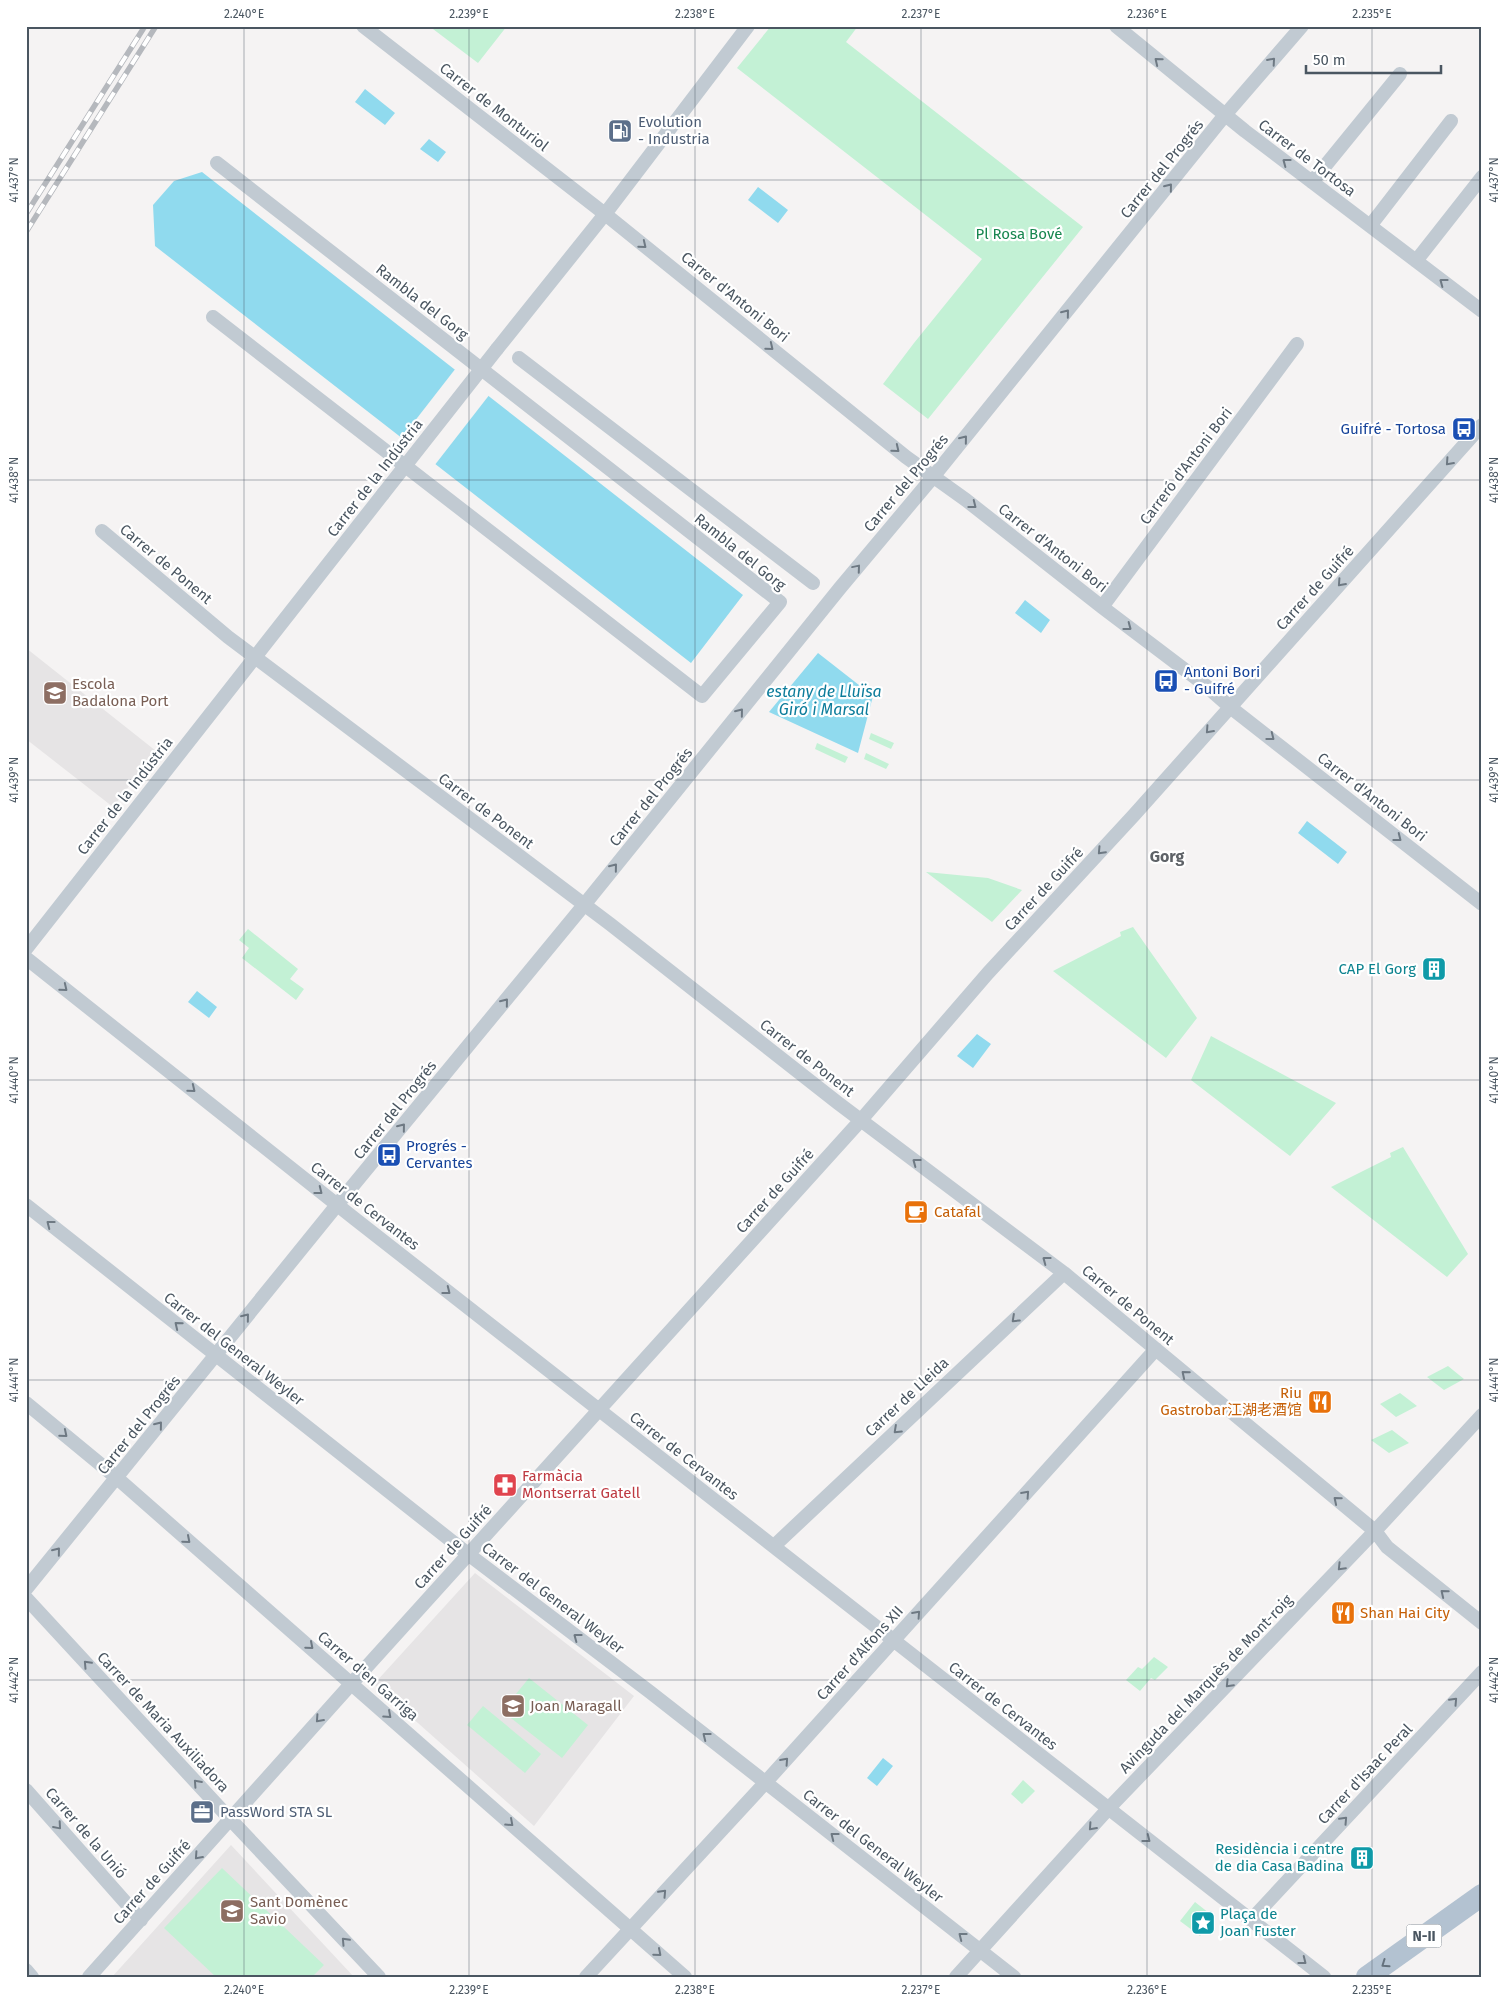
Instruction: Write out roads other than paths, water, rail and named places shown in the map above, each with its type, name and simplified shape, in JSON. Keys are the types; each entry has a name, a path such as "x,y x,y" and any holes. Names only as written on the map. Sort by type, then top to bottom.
{"main road":[{"name":"N-II","path":"1367,1977 1482,1895"}],"street":[{"name":"Carrer de Monturiol","path":"363,26 605,214"},
{"name":"Carrer de la Indústria","path":"26,949 382,494 605,214 748,26"},
{"name":"Carrer de Tortosa","path":"1116,26 1225,115 1482,311"},
{"name":"Carrer del Progrés","path":"26,1589 826,605 933,477 1225,115 1302,26"},
{"path":"1312,182 1400,74"},
{"path":"1370,226 1451,121"},
{"name":"Rambla del Gorg","path":"213,317 702,696 780,602 217,163"},
{"path":"1416,261 1482,177"},
{"name":"Carrer d'Antoni Bori","path":"605,214 933,477 966,500 1205,685 1482,904"},
{"name":"Carreró d'Antoni Bori","path":"1102,607 1297,344"},
{"path":"519,358 813,583"},
{"name":"Carrer de Guifré","path":"90,1977 468,1554 861,1120 988,973 1134,815 1482,425"},
{"name":"Carrer de Ponent","path":"102,531 220,631 617,929 861,1120 1064,1273 1375,1531 1387,1547 1482,1624"},
{"name":"Carrer de Cervantes","path":"26,958 337,1205 1324,1977"},
{"name":"Carrer del General Weyler","path":"26,1205 468,1554 650,1692 1014,1977"},
{"name":"Carrer de Lleida","path":"774,1546 1064,1273"},
{"name":"Carrer d'Alfons XII","path":"586,1977 765,1783 1156,1349"},
{"name":"Carrer d'en Garriga","path":"26,1403 117,1478 685,1977"},
{"name":"Avinguda del Marquès de Mont-roig","path":"956,1977 1108,1809 1375,1531 1482,1415"},
{"name":"Carrer de Maria Auxiliadora","path":"26,1598 379,1977"},
{"name":"Carrer d'Isaac Peral","path":"1251,1920 1482,1672"},
{"name":"Carrer de la Unió","path":"26,1790 141,1920"},
{"path":"26,1970 32,1977"}],"water":[{"path":"365,89 395,113 385,125 355,102"},
{"path":"429,139 446,152 438,162 420,149"},
{"path":"202,172 743,595 691,663 155,246 153,205 174,181"},
{"path":"758,187 788,210 778,223 748,200"},
{"path":"1025,600 1050,620 1041,633 1015,613"},
{"name":"estany de Lluïsa Giró i Marsal","path":"818,653 873,696 858,753 769,712"},
{"path":"1307,821 1347,852 1338,864 1298,833"},
{"path":"197,991 217,1007 209,1018 188,1002"},
{"path":"977,1034 991,1044 973,1068 957,1056"},
{"path":"883,1758 893,1766 877,1786 867,1778"}],"railway":[{"path":"26,214 145,26"},
{"path":"26,232 156,26"}],"place":[{"name":"Evolution - Industria","path":"620,131"},
{"name":"Guifré - Tortosa","path":"1464,429"},
{"name":"Antoni Bori - Guifré","path":"1166,681"},
{"name":"Escola Badalona Port","path":"55,693"},
{"name":"CAP El Gorg","path":"1434,969"},
{"name":"Progrés - Cervantes","path":"389,1155"},
{"name":"Catafal","path":"916,1212"},
{"name":"Riu Gastrobar江湖老酒馆","path":"1320,1402"},
{"name":"Farmàcia Montserrat Gatell","path":"505,1485"},
{"name":"Shan Hai City","path":"1343,1613"},
{"name":"Joan Maragall","path":"513,1706"},
{"name":"PassWord STA SL","path":"202,1812"},
{"name":"Residència i centre de dia Casa Badina","path":"1362,1858"},
{"name":"Sant Domènec Savio","path":"232,1911"},
{"name":"Plaça de Joan Fuster","path":"1203,1923"}],"district":[{"name":"Gorg","path":"1167,856"}],"park label":[{"name":"Pl Rosa Bové","path":"1019,234"}]}
